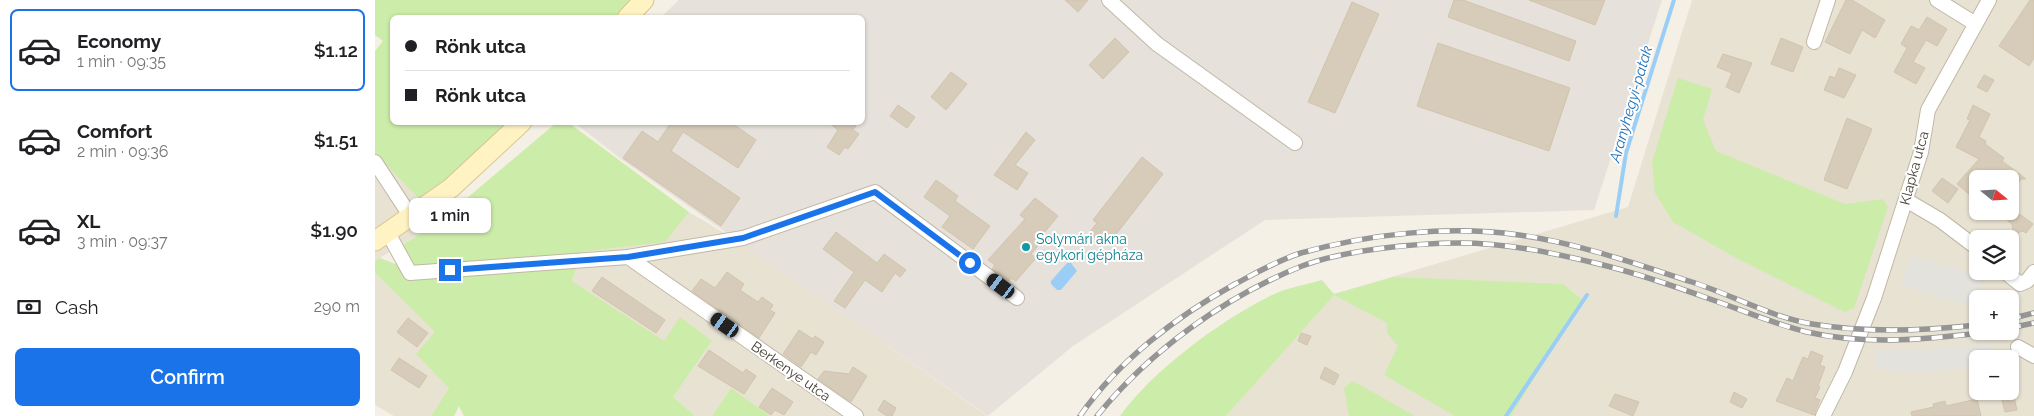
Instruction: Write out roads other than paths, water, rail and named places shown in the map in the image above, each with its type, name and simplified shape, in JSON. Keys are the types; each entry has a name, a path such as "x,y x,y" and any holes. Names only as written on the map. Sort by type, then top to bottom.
{"main road":[{"path":"630,15 644,0"},
{"path":"381,237 411,218 451,188 518,125"}],"street":[{"path":"1109,0 1157,44 1295,143"},
{"path":"1814,42 1828,0"},
{"path":"1937,0 1974,22"},
{"name":"Klapka utca","path":"1823,416 1867,316 1921,152 1929,110 1974,22 1989,0"},
{"path":"375,162 411,218"},
{"path":"381,237 410,273 628,257 743,238 875,192 1017,298"},
{"path":"1906,200 1940,220 1969,242"},
{"name":"Berkenye utca","path":"628,257 856,416"},
{"path":"2015,280 2020,284 2027,281 2034,272"},
{"path":"2018,347 2034,356"}],"water":[{"path":"1067,263 1071,263 1077,271 1061,290 1057,290 1051,284 1051,281"}],"waterway":[{"name":"Aranyhegyi-patak","path":"1616,216 1626,153 1674,0"},
{"name":"Aranyhegyi-patak","path":"1506,416 1587,295"}],"railway":[{"path":"1080,416 1112,377 1150,341 1192,310 1235,284 1276,263 1301,253 1327,246 1409,233 1437,231 1492,232 1563,243 1650,268 1707,287 1782,316 1812,324 1874,330 1936,329 1969,326"},
{"path":"1097,416 1118,392 1165,348 1190,328 1245,293 1319,260 1380,248 1442,243 1478,243 1530,249 1641,276 1683,289 1782,325 1830,336 1853,339 1901,340 1969,334"},
{"path":"2019,317 2034,313"},
{"path":"2019,326 2034,323"}],"place":[{"name":"Solymári akna egykori gépháza","path":"1026,247"}]}
